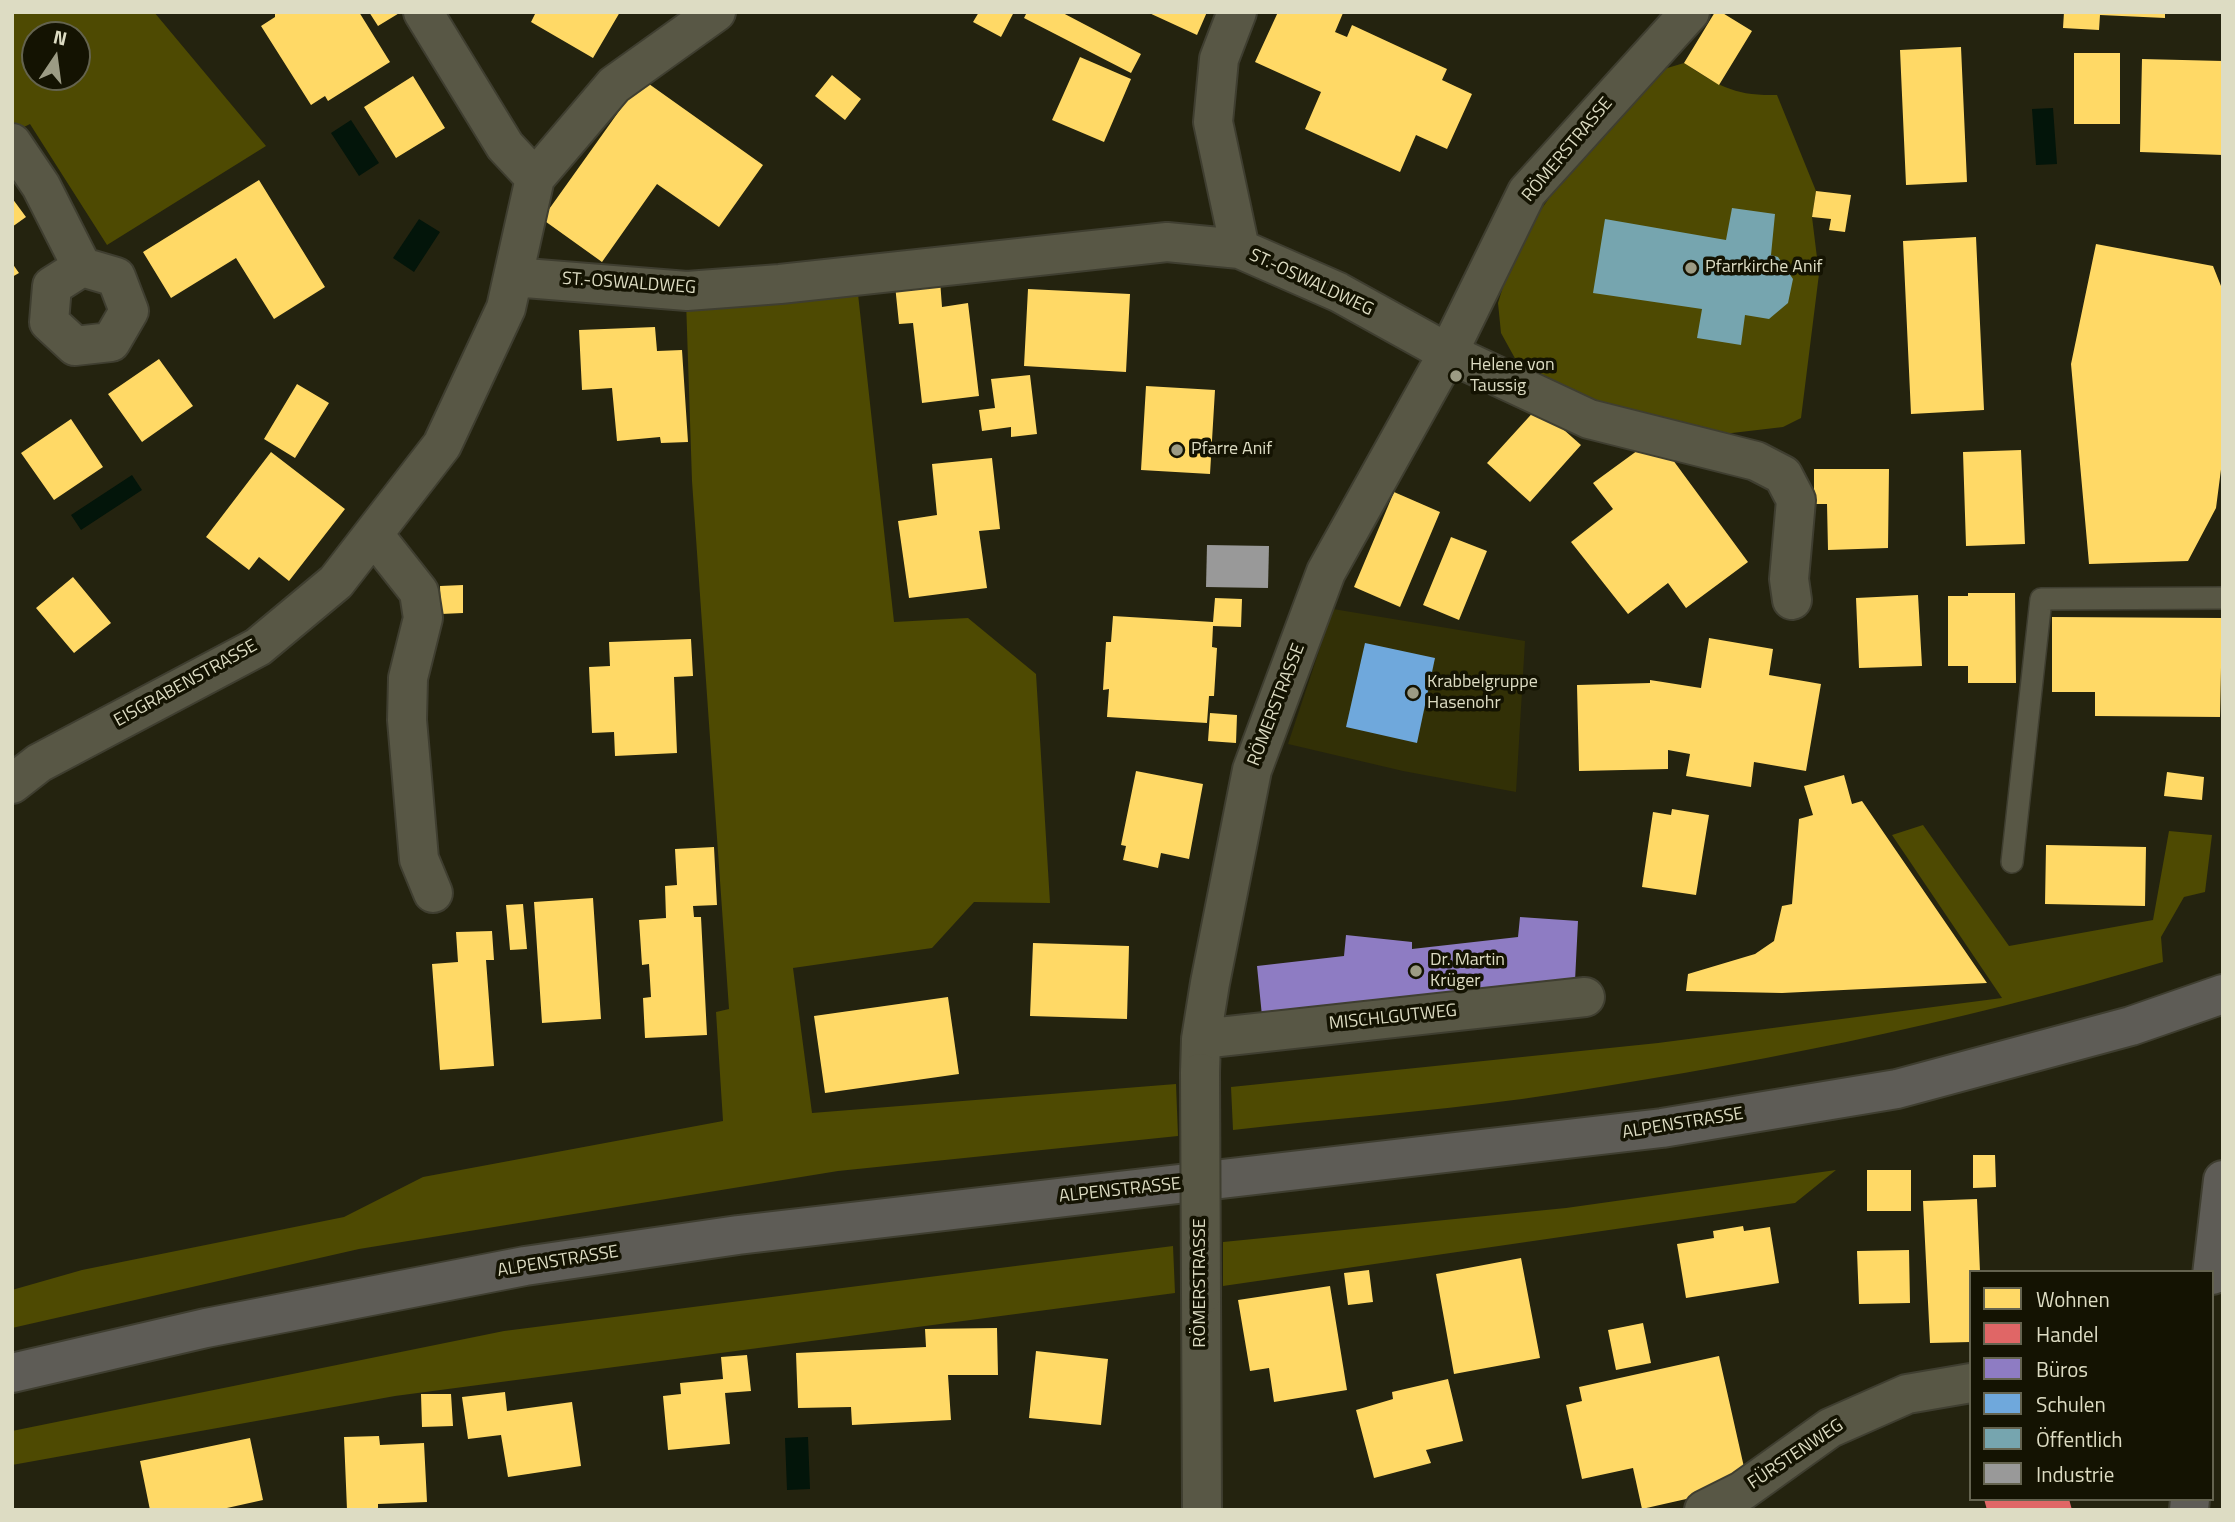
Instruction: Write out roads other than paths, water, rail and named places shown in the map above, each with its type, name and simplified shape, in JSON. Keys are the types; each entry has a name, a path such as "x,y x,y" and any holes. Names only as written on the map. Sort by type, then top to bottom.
{"main road":[{"name":"ALPENSTRASSE","path":"12,1373 206,1328 525,1266 764,1231 1662,1128 1897,1089 2131,1026 2223,993"},
{"path":"2216,1263 2223,1180"}],"street":[{"path":"423,12 505,146 535,178"},
{"name":"EISGRABENSTRASSE","path":"12,784 39,763 258,647 335,582 442,445 506,308 535,178 614,85 716,12"},
{"path":"1237,12 1219,59 1213,122 1240,249"},
{"name":"RÖMERSTRASSE","path":"1202,1510 1200,1056 1252,769 1326,572 1448,353 1527,192 1690,12"},
{"path":"12,143 41,186 82,267"},
{"name":"ST.-OSWALDWEG","path":"513,277 687,291 780,284 1167,242 1240,249 1338,292 1448,353 1589,419 1756,461 1783,475 1796,500 1789,579 1792,600"},
{"path":"374,535 419,592 423,618 408,678 407,720 419,859 433,893"},
{"name":"MISCHLGUTWEG","path":"1200,1056 1585,997"},
{"name":"FÜRSTENWEG","path":"1704,1510 1742,1491 1830,1428 1907,1394 1969,1383"}],"lane":[{"path":"2012,862 2041,599 2223,598"}],"place":[{"name":"Pfarrkirche Anif","path":"1691,268"},
{"name":"Helene von Taussig","path":"1456,376"},
{"name":"Pfarre Anif","path":"1177,450"},
{"name":"Krabbelgruppe Hasenohr","path":"1413,693"},
{"name":"Dr. Martin Krüger","path":"1416,971"}]}
